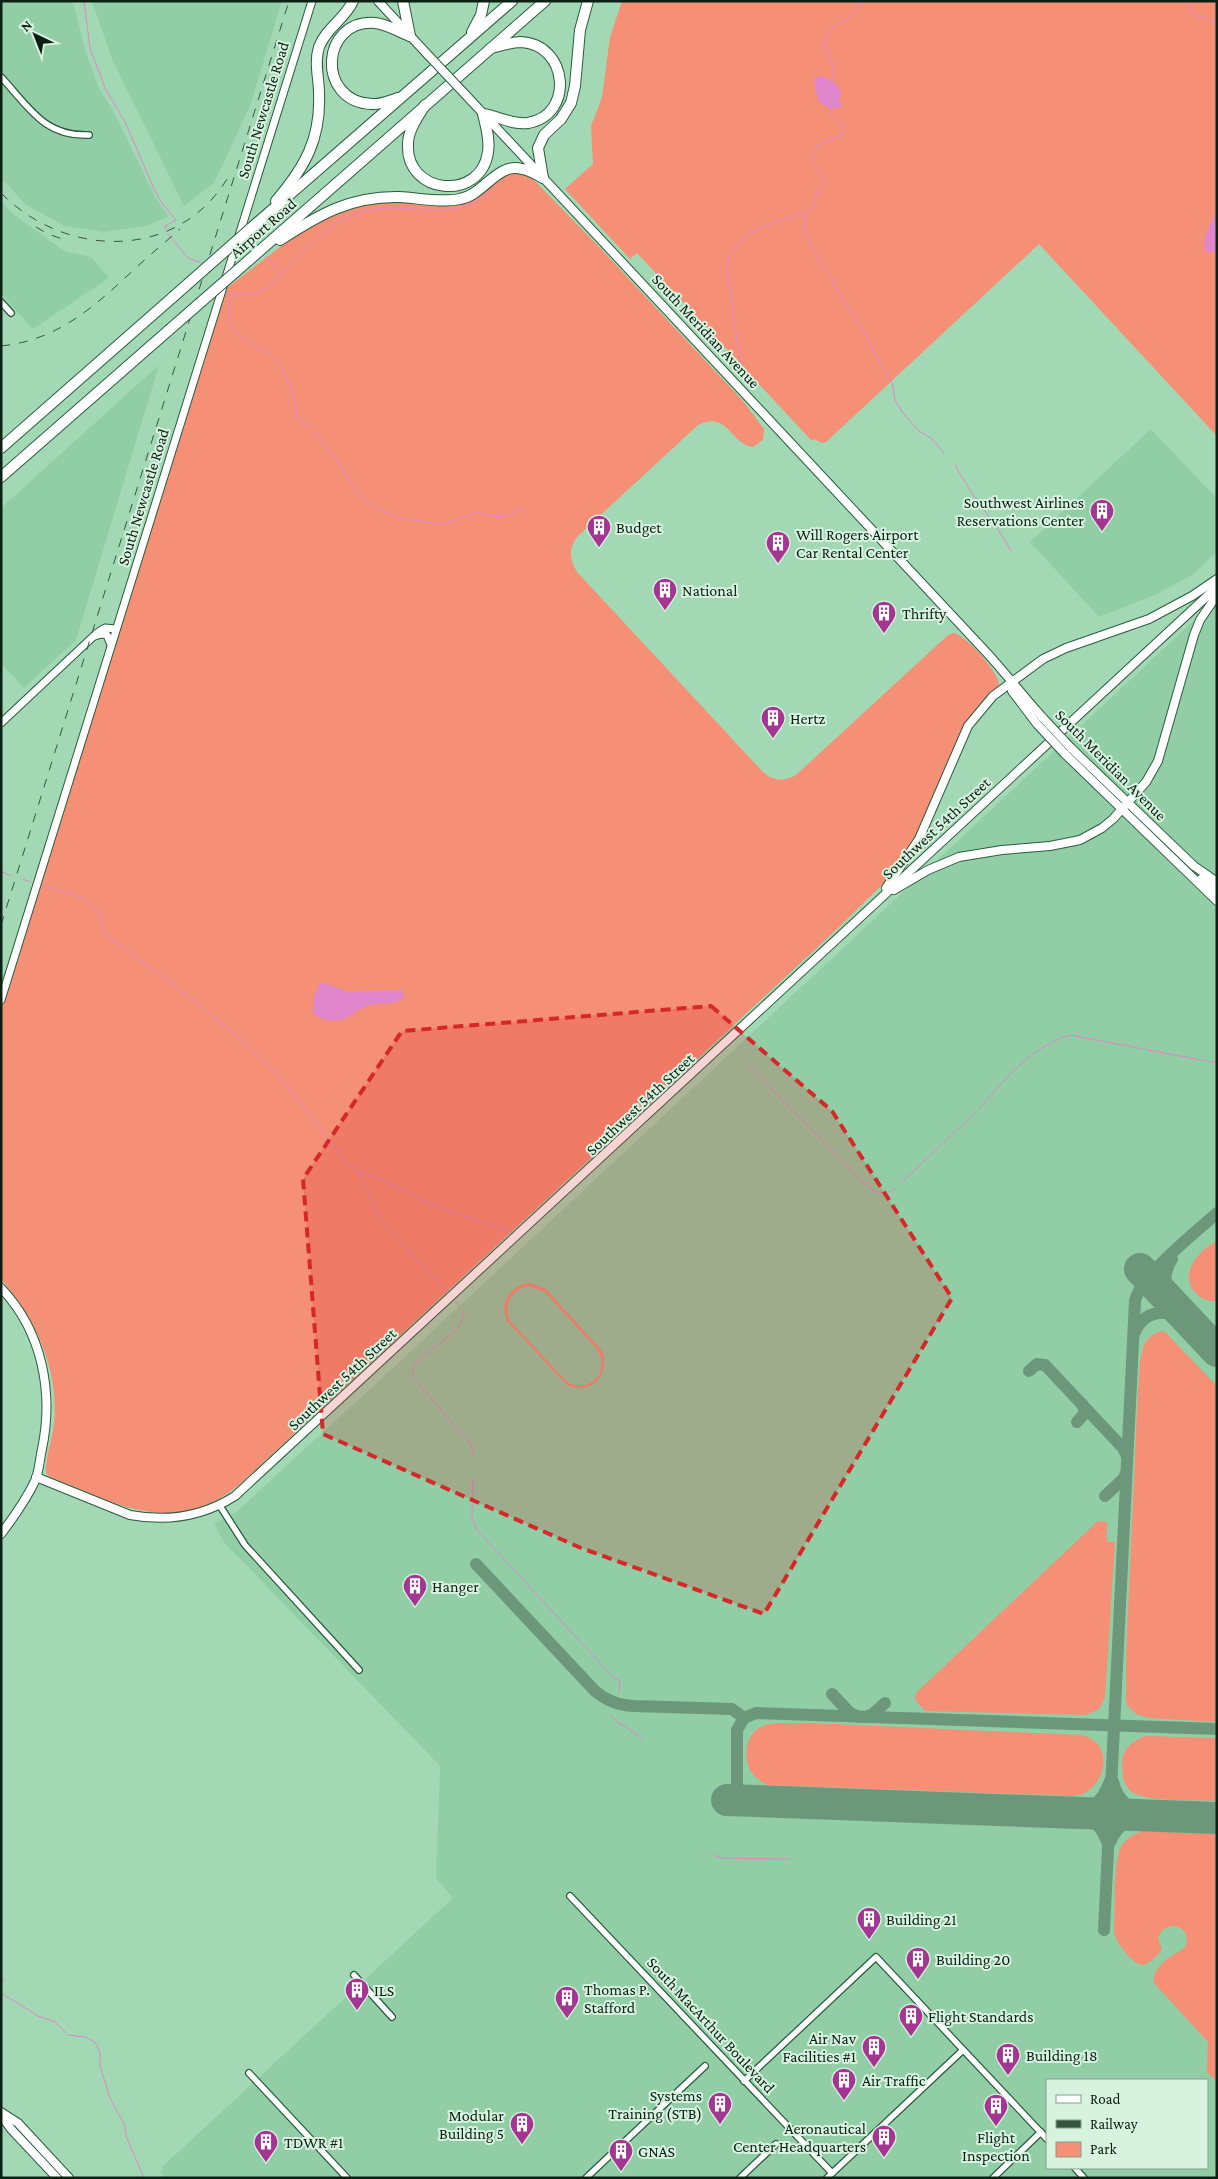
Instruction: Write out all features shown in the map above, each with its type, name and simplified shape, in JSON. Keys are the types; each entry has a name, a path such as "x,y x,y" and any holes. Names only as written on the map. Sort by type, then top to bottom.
{"highway":[{"path":"263,217 294,180 310,152 319,116 317,64 319,48 327,31 349,8 353,1"},
{"path":"403,1 410,36"},
{"path":"468,40 481,15 484,1"},
{"name":"Airport Road","path":"1,448 512,1"},
{"name":"Airport Road","path":"1,477 545,1"},
{"path":"543,178 538,148 544,135 561,119 571,103 575,86 580,30 588,1"},
{"path":"403,96 372,104 354,100 345,94 333,79 331,59 337,42 349,29 356,26 374,23 383,24 410,36"},
{"path":"425,106 409,136 408,152 411,161 420,175 426,180 441,186 456,186 468,182 484,166 489,144 483,114 516,123 533,122 547,114 552,108 561,87 560,74 554,60 538,46 514,42 491,48"},
{"path":"248,261 314,218 341,205 384,197 460,199 473,195 498,174 510,168 524,169 543,178"}],"main road":[{"name":"South Meridian Avenue","path":"378,1 970,634 998,665 1010,682 1012,691 1037,724 1122,811 1177,862"},
{"path":"877,900 919,839 968,726 981,708 1010,682 1055,653 1149,619 1192,596 1217,579"},
{"name":"Southwest 54th Street","path":"36,1478 130,1515 146,1518 161,1519 189,1516 220,1506 252,1481 1217,587"},
{"path":"877,900 920,874 943,863 980,853 1050,846 1080,840 1102,828 1122,811 1146,782 1158,761 1194,635 1200,620 1217,595"},
{"name":"South Meridian Avenue","path":"1010,682 1018,687 1071,748 1194,866 1217,882"},
{"path":"1177,862 1217,890"},
{"path":"1177,862 1217,901"},
{"path":"1,1288 15,1303 34,1338 44,1372 47,1424 36,1478 23,1502 1,1534"},
{"path":"1,2113 11,2130 57,2178"},
{"path":"1,2113 18,2124 69,2178"}],"street":[{"name":"South Newcastle Road","path":"1,1000 312,1"},
{"path":"1,78 53,130 67,134 88,135"},
{"path":"1,302 11,313"},
{"path":"1,723 92,637 105,628 116,629"},
{"path":"92,637 105,634 109,637 111,645"},
{"path":"220,1506 244,1545 359,1670"},
{"name":"South MacArthur Boulevard","path":"570,1896 744,2081 829,2176"},
{"path":"744,2081 876,1957 1046,2138"},
{"path":"354,1975 392,2017"},
{"path":"829,2176 963,2050"},
{"path":"586,2178 705,2066"},
{"path":"249,2074 347,2178"},
{"path":"992,2178 1041,2132"},
{"path":"740,2178 776,2144"}],"highlighted area":[{"path":"711,1006 832,1111 952,1298 764,1614 581,1548 323,1434 303,1179 402,1031"}],"shaded area":[{"path":"1,1 71,1 86,53 99,88 116,116 155,197 169,216 146,226 104,232 65,226 26,205 1,178"},
{"path":"92,1 282,1 250,106 214,183 184,206 112,59"},
{"path":"822,76 835,83 842,92 839,100 842,107 832,109 821,104 816,91 815,78"},
{"path":"1,201 13,214 64,251 91,257 109,278 33,329 1,294"},
{"path":"1217,209 1217,252 1206,252 1206,235"},
{"path":"159,365 76,640 24,688 1,663 1,508"},
{"path":"1151,429 1217,499 1217,552 1192,575 1157,594 1099,617 1030,542"},
{"path":"1217,599 1217,2178 165,2178 160,2173 163,2169 162,2167 453,1898 436,1878 440,1766 224,1542 214,1524 235,1513 407,1355"},
{"path":"320,983 349,992 402,990 404,997 392,1003 367,1006 342,1020 322,1019 313,1012 314,996"}],"green space":[{"path":"622,1 1217,1 1217,436 1039,244 826,442 822,443 814,439 812,441 637,253 630,259 565,189 593,164 591,126 602,97 610,37"},
{"path":"510,170 529,175 743,401 764,429 763,440 753,447 745,445 723,425 716,422 698,425 579,535 571,549 572,562 577,572 762,771 774,779 787,779 796,775 947,636 953,633 965,639 973,646 994,672 999,685 970,719 918,835 893,874 837,929 239,1485 215,1501 191,1510 168,1513 145,1511 122,1505 50,1477 46,1473 46,1463 54,1423 55,1403 49,1364 43,1346 25,1311 1,1279 1,1006 224,290 315,220 373,201 446,203"},
{"path":"1217,1241 1217,1301 1212,1301 1200,1297 1192,1288 1189,1272 1197,1257"},
{"path":"530,1283 546,1289 602,1351 604,1368 601,1375 591,1386 575,1388 567,1385 508,1322 504,1309 505,1302 512,1291","holes":["529,1286 545,1292 597,1349 602,1360 600,1374 592,1382 585,1385 575,1385 567,1382 510,1321 507,1309 508,1304 517,1290"]},
{"path":"1164,1331 1217,1386 1217,1722 1149,1718 1136,1714 1127,1705 1126,1699 1126,1657 1140,1362 1144,1345 1149,1338 1155,1333"},
{"path":"1098,1521 1107,1522 1107,1542 1115,1542 1105,1697 1099,1709 1086,1715 925,1711 915,1699 916,1693"},
{"path":"810,1723 1081,1735 1092,1739 1099,1746 1103,1755 1103,1765 1101,1775 1095,1784 1077,1796 768,1785 760,1781 750,1770 747,1758 747,1745 753,1733 763,1726 774,1724"},
{"path":"1145,1736 1217,1738 1217,1801 1160,1799 1132,1792 1124,1779 1122,1758 1129,1746"},
{"path":"1143,1831 1217,1834 1217,2082 1207,2072 1208,2042 1154,1983 1154,1975 1159,1967 1169,1957 1186,1946 1186,1934 1175,1926 1167,1927 1160,1933 1158,1938 1162,1950 1151,1961 1143,1965 1135,1961 1126,1952 1114,1933 1118,1854 1125,1841"}],"waterway":[{"path":"84,1 90,48 105,88 126,124 154,189 162,203 176,220 165,226 165,229"},
{"path":"832,83 833,65 826,47 826,37 833,27 855,12 861,1"},
{"path":"1189,1 1193,14 1217,22"},
{"path":"831,109 831,115 843,125 842,135 816,146 816,152 812,161 821,173 823,180 813,208 806,214 805,228 808,239 837,290 861,326 878,360 892,382 895,400 902,412 919,431 932,439 944,453"},
{"path":"312,427 298,418 288,380 278,363 272,356 245,340 234,329 230,321 229,294 252,294 263,290 275,281 327,230 356,214 373,209 391,208 458,209 474,203 491,193"},
{"path":"743,379 727,270 730,257 735,247 753,232 764,226 799,214 805,214"},
{"path":"168,234 188,258 201,263"},
{"path":"267,257 281,274"},
{"path":"315,431 329,451 336,457 351,483 364,499 376,508 398,518 443,524 477,513 503,517 525,507"},
{"path":"955,465 1011,551"},
{"path":"1,871 11,876"},
{"path":"23,879 30,882"},
{"path":"43,886 74,895 88,902 98,913 103,929 109,937 221,1022 282,1079 347,1163 358,1172 381,1220 444,1289"},
{"path":"979,1109 1009,1075 1031,1056 1070,1035 1217,1063"},
{"path":"748,1065 868,1187 882,1193 896,1188"},
{"path":"902,1182 975,1113"},
{"path":"358,1172 384,1181 425,1201 509,1230"},
{"path":"456,1302 459,1306"},
{"path":"464,1311 462,1321 457,1329 420,1360 414,1367 412,1376 472,1446 474,1455"},
{"path":"473,1478 472,1517 477,1530 613,1677 620,1681 619,1693"},
{"path":"610,1715 643,1740"},
{"path":"714,1855 721,1858 790,1859"},
{"path":"1,1976 3,1979 1,1985"},
{"path":"1,1993 38,2016 55,2022 68,2035 85,2037 95,2042 100,2052 100,2066 110,2098 125,2126 126,2136 144,2178"}],"taxiway":[{"path":"1104,1930 1135,1301 1147,1279 1158,1267 1217,1213"},
{"path":"1172,1259 1165,1277 1167,1289 1175,1307"},
{"path":"1134,1334 1138,1325 1144,1319 1157,1313 1173,1314 1189,1321"},
{"path":"1029,1371 1037,1364 1045,1365 1123,1448 1127,1456"},
{"path":"1077,1422 1085,1413 1083,1405"},
{"path":"1105,1496 1124,1478 1126,1473"},
{"path":"476,1564 595,1691 604,1697 613,1702 628,1705 732,1709 744,1718"},
{"path":"832,1694 850,1713 859,1717"},
{"path":"866,1717 873,1714 885,1703"},
{"path":"737,1800 737,1730 744,1718 756,1713 1217,1729"},
{"path":"1063,1812 1086,1809 1092,1806 1102,1797 1110,1781"},
{"path":"1113,1782 1118,1795 1126,1805 1144,1814 1151,1815"},
{"path":"1073,1813 1079,1814 1095,1823 1102,1831 1107,1842"},
{"path":"1110,1842 1116,1831 1124,1823 1134,1818 1146,1816"}],"runway":[{"path":"1140,1269 1217,1351"},
{"path":"727,1800 1217,1818"}],"railway":[{"path":"1,925 289,1"},
{"path":"1,193 28,215 58,231 90,239 122,241 153,236 183,223 209,203 230,174"},
{"path":"36,227 48,234 68,241"},
{"path":"1,346 42,336 60,328 77,317 93,306 180,229"}],"place":[{"name":"Southwest Airlines Reservations Center","path":"1102,532"},
{"name":"Budget","path":"599,548"},
{"name":"Will Rogers Airport Car Rental Center","path":"778,564"},
{"name":"National","path":"665,611"},
{"name":"Thrifty","path":"884,634"},
{"name":"Hertz","path":"773,739"},
{"name":"Hanger","path":"415,1607"},
{"name":"Building 21","path":"869,1940"},
{"name":"Building 20","path":"918,1980"},
{"name":"ILS","path":"357,2011"},
{"name":"Thomas P. Stafford","path":"567,2019"},
{"name":"Flight Standards","path":"911,2037"},
{"name":"Air Nav Facilities #1","path":"874,2068"},
{"name":"Building 18","path":"1008,2076"},
{"name":"Air Traffic","path":"844,2101"},
{"name":"Systems Training (STB)","path":"720,2125"},
{"name":"Flight Inspection","path":"996,2127"},
{"name":"Modular Building 5","path":"522,2145"},
{"name":"Aeronautical Center Headquarters","path":"884,2158"},
{"name":"TDWR #1","path":"266,2163"},
{"name":"GNAS","path":"621,2172"}]}
